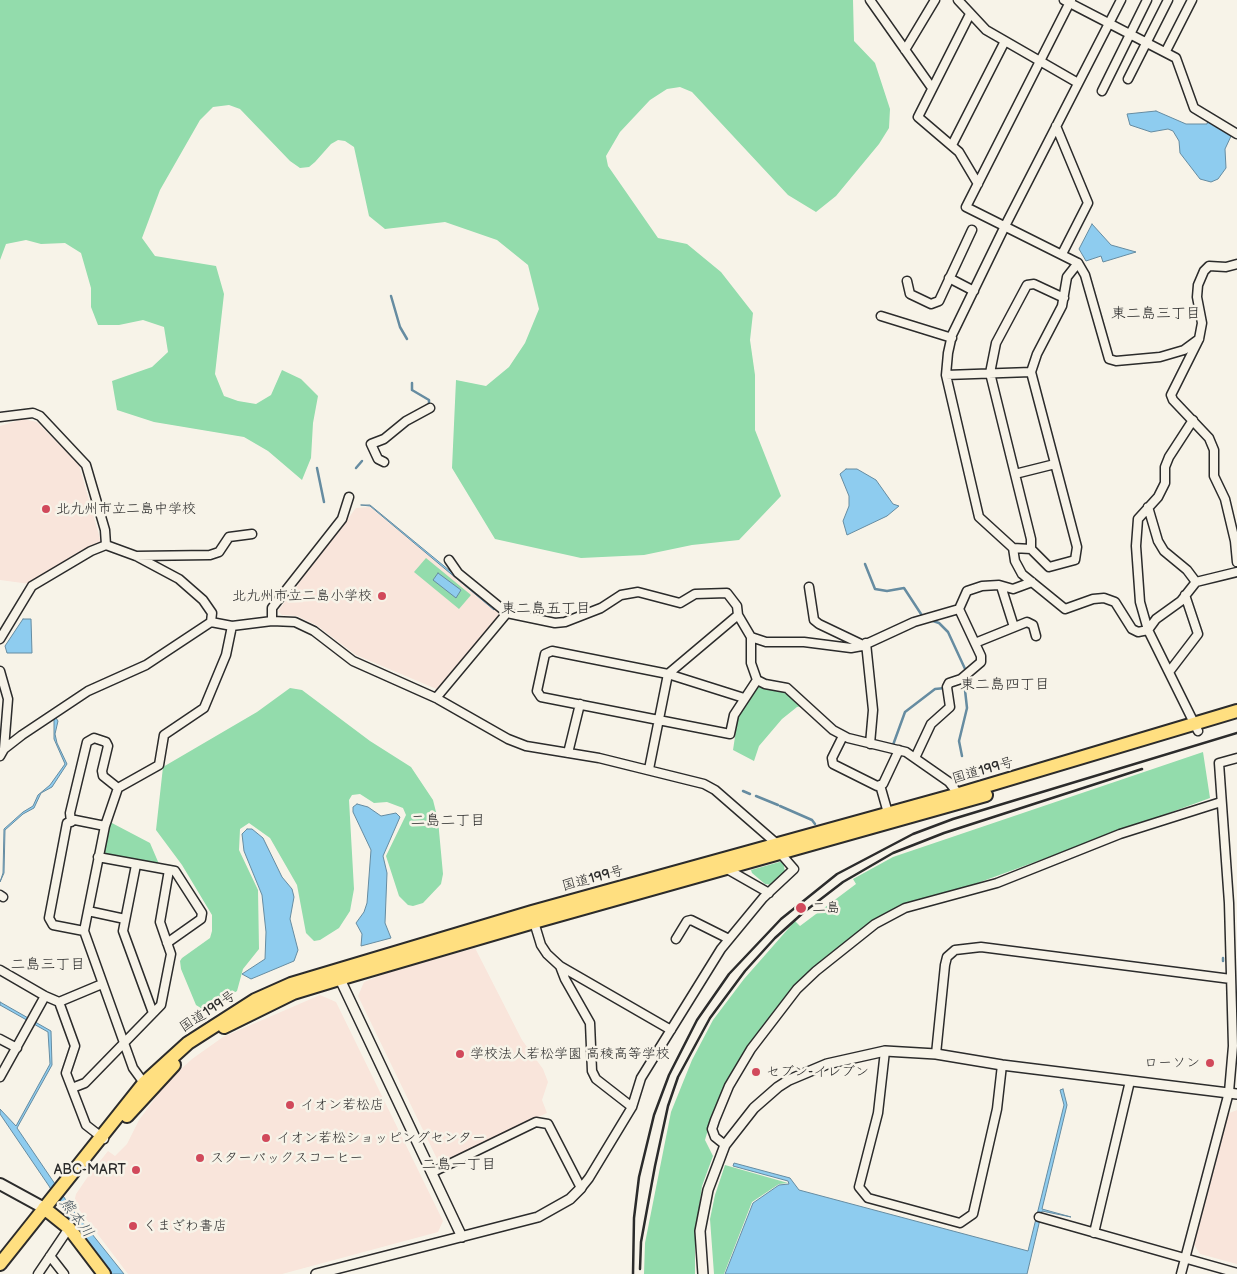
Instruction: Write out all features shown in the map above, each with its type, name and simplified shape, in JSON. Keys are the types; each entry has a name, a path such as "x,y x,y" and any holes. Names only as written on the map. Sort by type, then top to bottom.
{"highway":[{"name":"国道199号","path":"1196,728 1237,711"},
{"name":"国道199号","path":"102,1138 169,1069 198,1044 220,1029 258,1009 338,974 532,912 779,849 962,798 1196,728 1237,719"},
{"name":"国道199号","path":"2,1264 55,1200 144,1083 188,1043 255,1000 291,984 338,974 534,922 727,868 888,813 962,798"},
{"path":"55,1200 69,1228 104,1274"}],"main road":[{"path":"0,1184 55,1200"}],"street":[{"path":"870,0 932,88"},
{"path":"905,50 934,0"},
{"path":"958,0 986,30 1078,83"},
{"path":"1121,0 1005,226 952,338 946,374 979,517 1013,548 1018,569 1065,609 1093,599 1104,598 1115,602 1132,628 1138,632 1148,630 1156,619 1185,596 1196,582 1237,572"},
{"path":"1102,91 1147,0"},
{"path":"1128,79 1168,0"},
{"path":"1166,51 1192,0"},
{"path":"1199,339 1184,350 1160,357 1116,361 1109,359 1085,275 1078,263 966,207 1040,62 1068,1 1166,51 1176,58 1180,64 1194,108 1237,134"},
{"path":"970,14 918,117 959,152 978,184"},
{"path":"952,145 1005,41"},
{"path":"1056,126 1088,203 1062,254"},
{"path":"907,281 910,294 932,304 938,301 972,230"},
{"path":"1013,548 1031,549 1049,567 1075,560 1077,547 1031,372 1037,354 1062,306 1067,277 1078,263"},
{"path":"1237,264 1226,267 1209,266 1204,270 1198,285 1197,297 1202,323 1199,339 1171,395 1209,438 1214,450 1214,476 1226,499 1237,562"},
{"path":"950,278 974,291"},
{"path":"1031,549 1031,539 990,373 996,343 1027,285 1034,284 1064,298"},
{"path":"881,316 952,338"},
{"path":"946,374 1031,372"},
{"path":"384,462 378,459 371,444 384,439 406,421 430,408"},
{"path":"0,417 33,413 40,416 86,465 105,530 106,545"},
{"path":"1193,420 1169,457 1165,467 1165,483 1158,497 1138,519 1136,546 1140,602 1148,630 1196,728"},
{"path":"1015,474 1055,464"},
{"path":"272,621 272,608 342,519 349,497"},
{"path":"1148,507 1158,541 1164,551 1187,570 1196,582"},
{"path":"136,556 210,555 219,552 230,537 252,534"},
{"path":"0,639 32,586 91,551 106,545 136,556 179,579 204,600 212,614 211,622"},
{"path":"449,560 458,573 507,613 555,623 565,622 601,608 621,595 638,592 680,603 695,594 727,593 737,606 738,615 750,637 751,663 757,680 765,684 787,688 832,729 843,736 899,750 916,758 949,782 962,798"},
{"path":"750,637 766,642 804,642 842,648 865,644 914,622 959,608 967,591 982,586 1001,586 1013,589 1032,582"},
{"path":"1001,586 1014,628"},
{"path":"809,587 814,620 865,644"},
{"path":"1169,672 1198,634 1185,596"},
{"path":"916,758 931,724 950,707 947,687 949,683 961,679 981,662 981,656 959,608"},
{"path":"436,698 507,613"},
{"path":"649,769 668,674 738,615"},
{"path":"2,753 88,690 146,665 211,622 232,626 272,621 294,622 314,631 353,661 436,698 508,740 526,746 649,769 704,784 715,790 779,849 794,869 769,893 729,940 641,1078 632,1107 581,1188 556,1209 538,1218 316,1274"},
{"path":"975,643 1027,622 1032,625 1036,636"},
{"path":"144,1083 133,1068 84,931 98,857 105,826 118,788 159,764 164,735 204,708 226,655 232,626"},
{"path":"865,644 873,710 870,744"},
{"path":"744,698 668,674 552,651 545,654 537,691 542,696 730,734 734,715 757,680"},
{"path":"0,671 8,699 2,753"},
{"path":"568,753 580,704"},
{"path":"843,736 832,758 833,764 877,786 884,784 899,750"},
{"path":"71,822 70,813 87,742 94,738 106,742 108,746 102,771 103,776 118,788"},
{"path":"1181,1274 1233,1093 1231,979 1233,904 1220,802 1219,763 1237,758"},
{"path":"880,785 888,813"},
{"path":"725,1145 715,1137 712,1128 729,1086 751,1049 797,989 816,971 875,924 905,908 997,882 1120,834 1220,802"},
{"path":"84,931 54,925 49,918 67,823 105,826"},
{"path":"98,857 174,871 202,913 201,919 167,943"},
{"path":"136,865 123,931 153,1013"},
{"path":"727,868 769,893"},
{"path":"72,1088 84,1083 161,1005 171,954 160,922 169,870"},
{"path":"88,911 125,918"},
{"path":"676,939 688,921 691,920 729,940"},
{"path":"534,922 544,950 560,966 671,1030"},
{"path":"936,1054 945,965 947,957 955,950 981,947 1231,979"},
{"path":"560,966 565,979 590,1023 592,1070 596,1079 632,1107"},
{"path":"0,970 59,1002 102,984"},
{"path":"338,974 462,1237"},
{"path":"0,1077 45,996"},
{"path":"59,1002 75,1046 66,1073 86,1126 102,1138"},
{"path":"0,1039 17,1048"},
{"path":"885,1051 878,1114 859,1187 868,1198 960,1223 973,1214 996,1109 1002,1065"},
{"path":"703,1274 700,1231 708,1190 725,1145 754,1108 789,1080 827,1064 885,1051 936,1054 1002,1065 1233,1093"},
{"path":"1094,1233 1130,1081"},
{"path":"432,1172 536,1122 548,1124 581,1188"},
{"path":"1039,1216 1237,1273"},
{"path":"38,1274 69,1228"},
{"path":"50,1256 64,1274"}],"shaded area":[{"name":"北九州市立二島中学校","path":"23,419 37,422 79,465 101,542 30,584 0,580 0,426"},
{"name":"北九州市立二島小学校","path":"370,507 501,615 439,690 356,655 316,625 297,616 282,615 278,611 356,508"},
{"name":"学校法人若松学園 高稜高等学校","path":"475,948 522,1040 543,1069 548,1082 542,1100 547,1113 439,1163 358,996 364,982 392,971"},
{"name":"イオン若松ショッピングセンター","path":"320,995 336,1002 443,1221 438,1232 282,1274 128,1274 74,1203 76,1194 89,1175 108,1151 115,1156 127,1144 139,1120 167,1082 192,1059 223,1037"},
{"path":"1237,1110 1237,1264 1200,1254 1193,1243 1227,1114"}],"green space":[{"path":"0,0 853,0 854,41 875,63 890,109 889,128 879,144 836,196 816,212 788,195 692,92 680,87 667,89 650,100 620,132 606,156 608,166 658,238 687,244 721,272 753,313 750,340 755,375 755,430 781,496 739,540 692,545 644,555 581,558 495,539 452,468 456,380 486,386 509,367 525,343 539,309 528,265 497,240 445,222 385,229 369,216 354,147 345,141 338,140 331,144 309,167 300,168 290,161 240,109 229,105 213,107 200,120 160,190 142,238 155,256 216,266 224,294 215,374 224,396 256,404 271,395 282,370 301,379 318,396 313,423 311,458 302,480 268,451 244,437 154,422 117,410 112,381 152,367 168,352 164,327 143,320 119,325 98,325 91,307 91,288 81,253 65,243 41,244 26,240 6,244 0,260"},
{"path":"426,558 471,595 459,609 414,572"},
{"path":"758,685 782,689 802,706 797,707 782,719 759,746 754,761 733,750 738,717"},
{"path":"290,688 302,690 370,741 411,767 433,800 438,820 443,874 441,884 423,903 413,906 408,905 399,896 386,856 406,815 403,808 387,802 374,803 360,794 352,795 349,800 354,889 350,911 339,928 320,940 314,941 306,933 297,885 270,838 249,823 240,829 239,850 258,890 259,949 243,969 237,991 211,1008 204,1010 196,1005 181,969 180,961 210,938 212,915 182,865 156,830 163,767 257,712"},
{"path":"1203,752 1210,798 942,896 900,905 858,932 798,983 743,1056 713,1112 705,1140 713,1156 702,1186 695,1238 695,1274 644,1274 645,1243 671,1112 692,1060 713,1020 744,979 795,921 800,926 856,884 853,879 893,857"},
{"path":"110,822 150,843 159,864 107,855 104,851"},
{"path":"783,861 785,872 773,885 765,884 751,870"},
{"path":"725,1165 788,1183 779,1184 752,1202 724,1274 714,1274 710,1219 715,1195"}],"water":[{"path":"1156,111 1186,124 1207,124 1208,120 1232,134 1225,149 1226,168 1218,179 1211,182 1200,179 1180,153 1179,141 1173,131 1168,129 1151,132 1130,125 1127,114"},
{"path":"1092,224 1111,245 1136,252 1103,262 1101,256 1086,261 1079,249"},
{"path":"846,469 857,469 876,480 893,504 899,506 887,516 847,535 843,521 849,506 849,496 840,474"},
{"path":"361,505 370,505 495,608 494,610 370,506"},
{"path":"438,573 461,590 456,598 433,580"},
{"path":"23,619 31,619 32,653 7,653 5,646"},
{"path":"54,718 58,721 55,734 57,743 67,764 52,787 41,793 34,808 23,814 5,830 4,873 0,882 3,873 4,829 23,812 33,806 38,795 50,785 65,764 54,739"},
{"path":"357,804 368,807 381,816 396,813 400,817 383,856 387,873 385,923 391,938 361,946 362,934 356,923 364,912 367,903 371,850 353,812 353,807"},
{"path":"247,829 252,829 263,838 282,877 292,889 294,897 290,919 298,950 294,961 251,979 242,974 265,959 266,932 262,895 244,851 242,834"},
{"name":"熊本川","path":"0,1002 51,1031 52,1065 17,1128 72,1209 124,1274 112,1274 71,1224 49,1186 0,1114 0,1109 16,1126 50,1064 48,1032 0,1005"},
{"path":"1063,1089 1067,1105 1042,1209 1071,1217 1042,1211 1027,1274 725,1274 753,1203 779,1185 789,1184 788,1181 733,1166 734,1163 790,1178 799,1190 1028,1251 1064,1105 1060,1090"}],"waterway":[{"path":"391,296 400,327 407,339"},
{"path":"412,383 412,390 429,400 429,406"},
{"path":"356,468 362,461"},
{"path":"317,468 324,502"},
{"path":"865,564 875,589 887,591 904,588 923,617"},
{"path":"930,620 939,623 948,632 966,671"},
{"path":"962,756 959,741 967,708 964,681"},
{"path":"893,745 905,712 935,689 945,688"},
{"path":"743,791 750,794"},
{"path":"756,796 778,805"},
{"path":"780,806 812,820 815,824"}],"railway":[{"path":"633,1274 634,1218 639,1177 654,1115 669,1075 697,1020 729,974 781,919 837,874 913,834 953,819 1237,733"},
{"path":"640,1269 641,1242 655,1166 668,1106 678,1077 710,1018 745,971 775,938 804,912 843,882 893,853 944,833 1142,769"}],"place":[{"name":"北九州市立二島中学校","path":"46,509"},
{"name":"北九州市立二島小学校","path":"382,596"},
{"name":"二島","path":"801,908"},
{"name":"学校法人若松学園 高稜高等学校","path":"460,1054"},
{"name":"ローソン","path":"1210,1063"},
{"name":"セブン-イレブン","path":"756,1072"},
{"name":"イオン若松店","path":"290,1105"},
{"name":"イオン若松ショッピングセンター","path":"266,1138"},
{"name":"スターバックスコーヒー","path":"200,1158"},
{"name":"ABC-MART","path":"136,1170"},
{"name":"くまざわ書店","path":"133,1226"}],"district":[{"name":"東二島三丁目","path":"1156,314"},
{"name":"東二島五丁目","path":"546,609"},
{"name":"東二島四丁目","path":"1005,685"},
{"name":"二島二丁目","path":"448,821"},
{"name":"二島三丁目","path":"48,965"},
{"name":"二島一丁目","path":"459,1165"}]}
